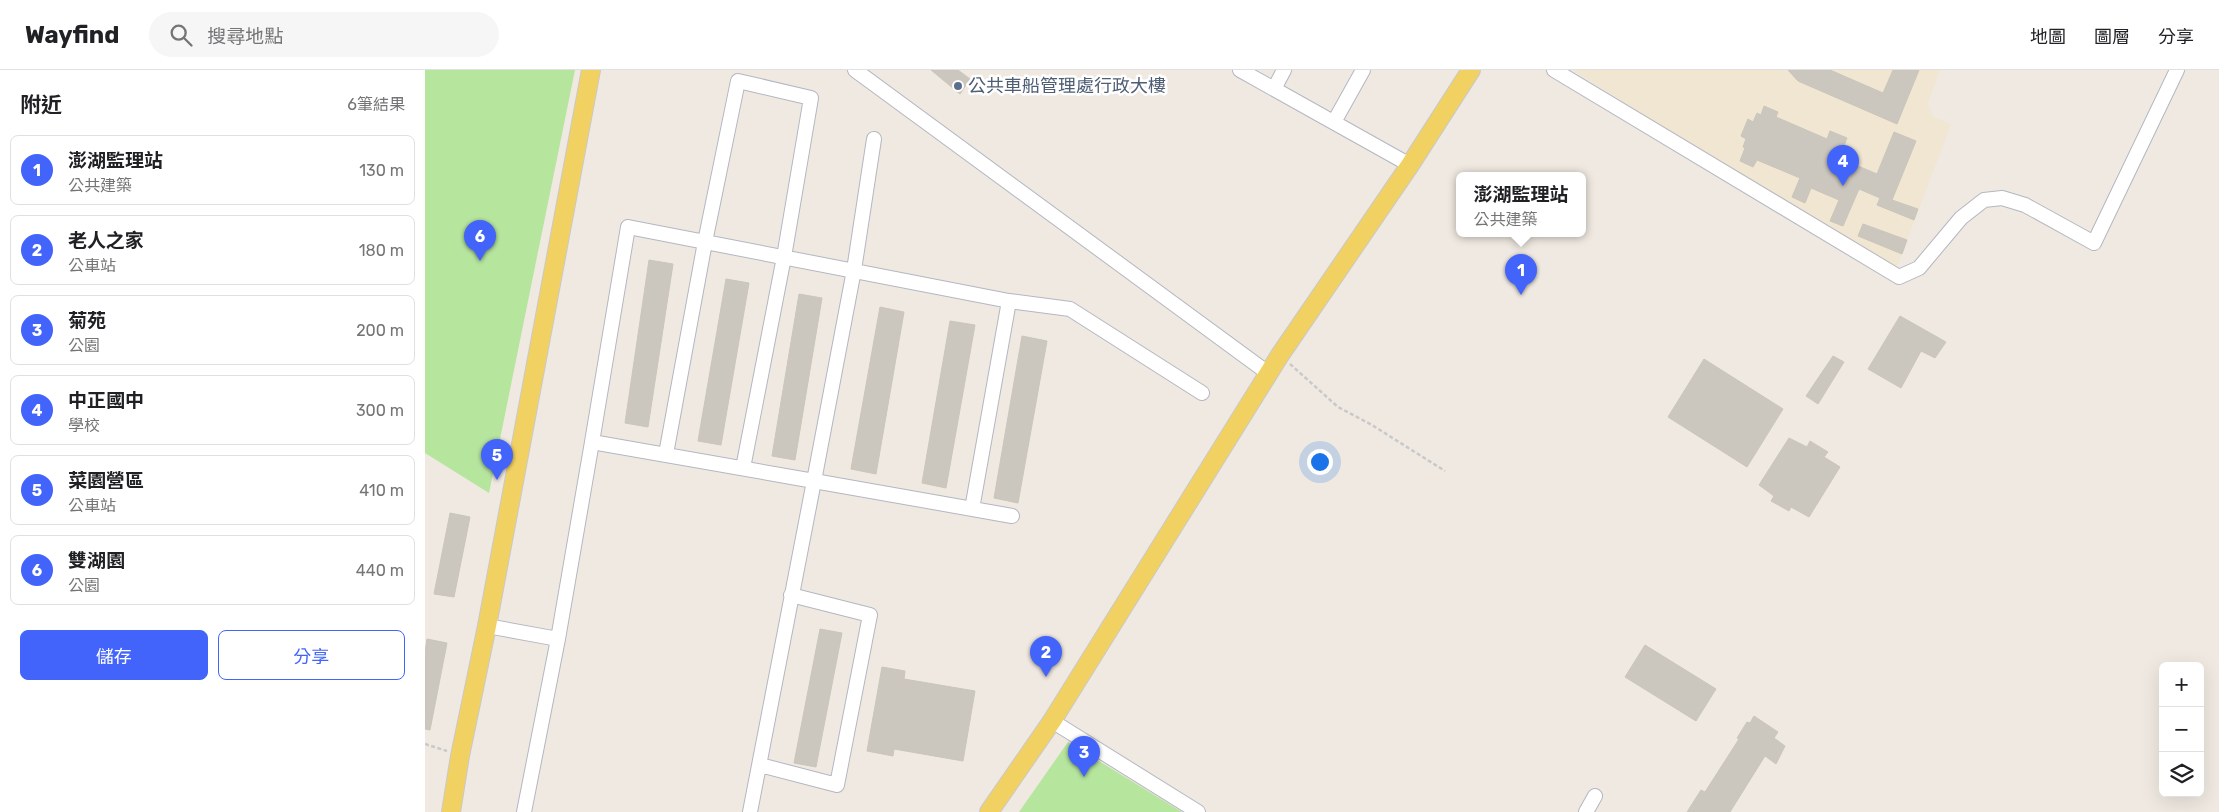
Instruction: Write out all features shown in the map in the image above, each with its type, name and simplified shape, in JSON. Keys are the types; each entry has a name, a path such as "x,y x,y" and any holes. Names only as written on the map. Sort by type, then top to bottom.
{"main road":[{"path":"451,812 460,756 487,626 591,70"},
{"path":"989,812 1052,721 1268,373 1410,165 1471,70"}],"street":[{"path":"855,70 1268,373"},
{"path":"1240,70 1410,165"},
{"path":"1274,89 1283,70"},
{"path":"1334,122 1363,70"},
{"path":"1554,70 1899,277 1919,268 1961,218 1984,200 2002,198 2025,205 2094,243 2177,70"},
{"path":"666,454 705,242 738,81 811,98 784,257 743,468"},
{"path":"750,812 854,270 875,139"},
{"path":"524,812 558,639 628,227 1009,301 1070,309 1202,393"},
{"path":"972,509 1009,301"},
{"path":"592,442 1012,516"},
{"path":"760,765 837,785 870,615 791,595"},
{"path":"487,626 558,639"},
{"path":"1052,721 1198,812"},
{"path":"1586,812 1595,796"}],"path":[{"path":"1280,355 1338,407 1372,425 1445,471"},
{"path":"425,744 460,756"}],"shaded area":[{"path":"1573,70 1940,70 1928,103 1933,117 1951,124 1897,267 1718,162"}],"green space":[{"path":"425,70 575,70 489,493 425,453"},
{"path":"1068,742 1182,812 1019,812"}],"building":[{"name":"公共車船管理處行政大樓","path":"931,70 958,70 970,79 960,94"},
{"path":"1788,70 1830,70 1883,93 1893,70 1919,70 1897,124 1798,81"},
{"path":"1764,106 1778,112 1776,117 1827,139 1830,131 1847,138 1839,158 1877,174 1894,132 1916,141 1892,200 1918,209 1914,220 1877,205 1880,198 1859,189 1843,226 1830,221 1839,200 1811,188 1805,203 1792,197 1800,178 1757,160 1753,167 1740,161 1746,139 1741,136 1748,119 1753,122 1757,113 1761,115"},
{"path":"1863,224 1907,240 1902,254 1858,236"},
{"path":"649,260 673,264 648,427 625,423"},
{"path":"726,279 749,283 721,445 698,441"},
{"path":"799,294 822,298 795,460 772,456"},
{"path":"880,307 904,312 876,474 851,469"},
{"path":"1900,316 1946,342 1935,358 1921,351 1901,388 1868,369"},
{"path":"950,321 975,325 946,488 922,483"},
{"path":"1022,336 1047,341 1018,503 994,498"},
{"path":"1833,356 1844,362 1818,404 1806,396"},
{"path":"1704,359 1783,409 1747,467 1668,417"},
{"path":"1789,438 1807,447 1810,441 1828,452 1824,457 1840,467 1809,517 1791,507 1789,511 1771,501 1774,496 1759,485"},
{"path":"450,513 470,517 454,597 434,594"},
{"path":"820,629 842,633 816,767 794,763"},
{"path":"427,639 447,643 430,730 425,729 425,652"},
{"path":"1645,645 1716,689 1696,721 1625,677"},
{"path":"882,667 905,671 904,679 975,691 963,761 894,749 893,756 867,751"},
{"path":"1754,716 1778,732 1774,738 1785,746 1776,764 1765,756 1730,812 1687,812 1701,790 1705,792 1739,739 1737,738 1747,722 1750,723"}],"place":[{"name":"公共車船管理處行政大樓","path":"958,86"},
{"name":"中正國中","path":"1843,186"},
{"name":"雙湖園","path":"480,261"},
{"name":"澎湖監理站","path":"1521,295"},
{"name":"菜園營區","path":"497,480"},
{"name":"老人之家","path":"1046,677"},
{"name":"菊苑","path":"1084,777"}]}
